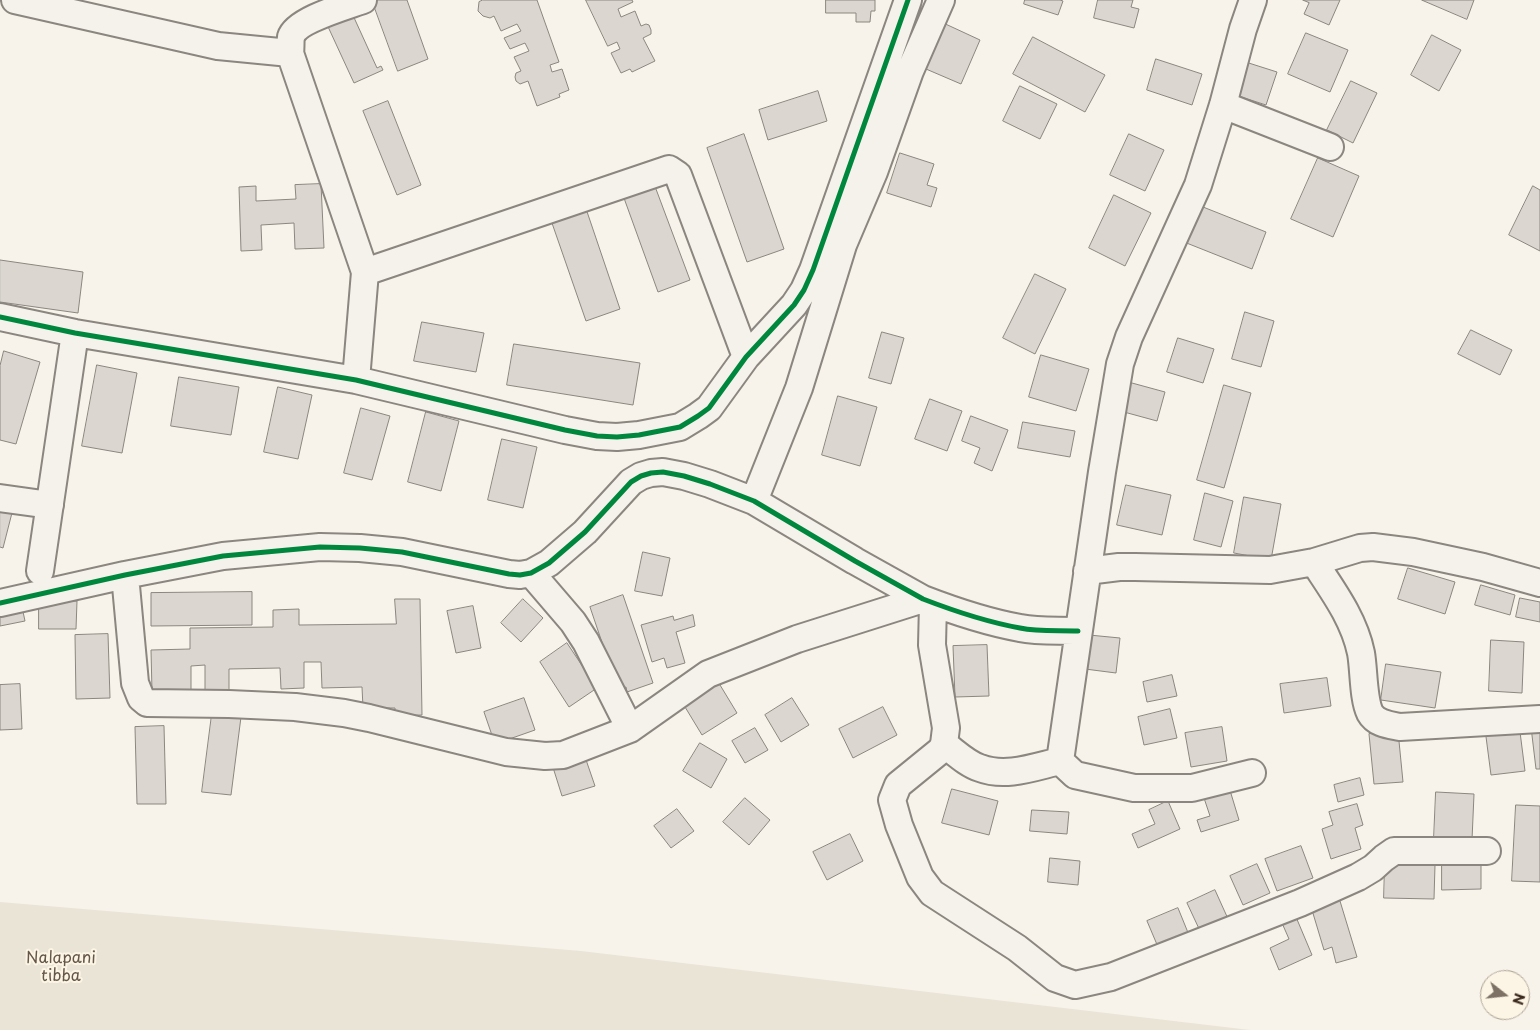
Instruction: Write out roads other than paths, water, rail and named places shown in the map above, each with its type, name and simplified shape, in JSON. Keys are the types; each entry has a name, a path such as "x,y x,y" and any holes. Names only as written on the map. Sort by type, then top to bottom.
{"street":[{"path":"15,0 218,46 290,53"},
{"path":"356,380 365,272 290,53 291,36 296,29 306,22 364,0"},
{"path":"0,317 75,332 356,380 597,436 638,435 680,427 709,408 746,357 784,317 804,290 823,243 908,0"},
{"path":"754,501 798,388 844,245 874,172 910,71 941,0"},
{"path":"1060,761 1087,571 1120,364 1129,337 1198,185 1223,105 1242,29 1253,0"},
{"path":"1223,105 1330,147"},
{"path":"365,272 669,169 678,175 746,357"},
{"path":"40,571 75,332"},
{"path":"0,603 125,575 223,556 320,547 402,552 510,574 531,573 550,563 586,532 631,482 641,476 663,472 710,484 754,501 855,562 928,601 993,622 1022,628 1078,631"},
{"path":"0,498 50,505"},
{"path":"1087,571 1119,567 1270,570 1314,562 1360,548 1386,547 1483,568 1540,583"},
{"path":"1314,562 1353,624 1361,653 1368,707 1374,718 1387,725 1400,727 1540,719"},
{"path":"531,573 562,608 582,635 630,729"},
{"path":"125,575 135,683 141,698 147,703 295,707 344,713 506,752 545,756 562,755 630,729 708,674 797,639 928,601"},
{"path":"928,601 932,645 946,728 944,744 936,755 898,785 892,800 899,825 920,877 932,893 1017,948 1055,978 1075,985 1110,977 1300,903 1358,877 1394,851 1487,851"},
{"path":"944,744 978,768 996,772 1013,772 1060,761"},
{"path":"1060,761 1075,775 1134,788 1192,788 1252,773"}],"park label":[{"name":"Nalapani tibba","path":"61,968"}]}
